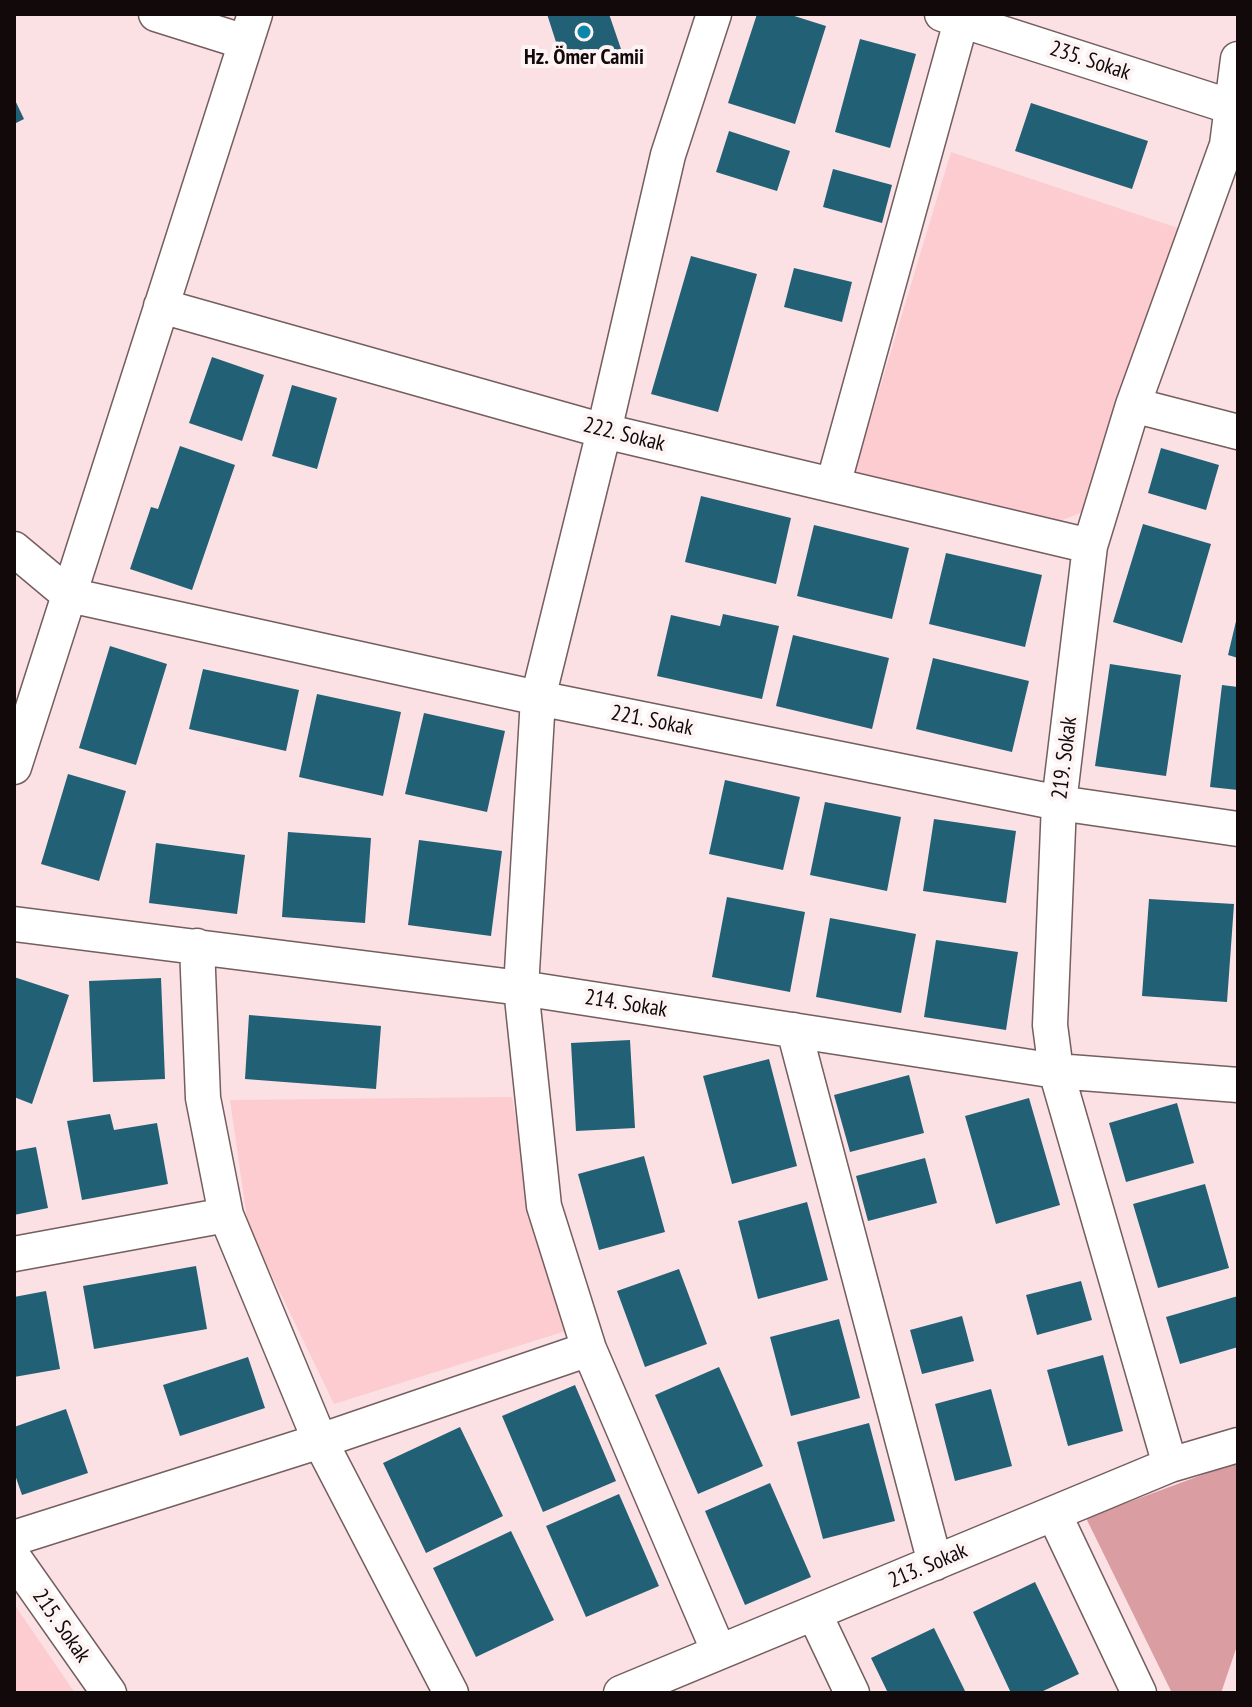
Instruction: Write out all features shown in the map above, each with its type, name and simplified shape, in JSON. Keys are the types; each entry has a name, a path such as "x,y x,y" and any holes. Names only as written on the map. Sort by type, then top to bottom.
{"street":[{"path":"14,767 250,28 156,14"},
{"path":"714,14 668,155 538,698 521,988 544,1206 589,1349 719,1652"},
{"path":"833,485 955,16"},
{"name":"235. Sokak","path":"955,16 1235,108"},
{"name":"219. Sokak","path":"1170,1465 1056,1071 1050,1025 1059,803 1090,546 1133,405 1227,145 1235,108 1238,59"},
{"name":"222. Sokak","path":"161,306 604,431 1090,546"},
{"path":"1133,405 1238,432"},
{"path":"14,549 69,595"},
{"name":"221. Sokak","path":"69,595 538,698 1059,803 1238,829"},
{"name":"214. Sokak","path":"14,924 521,988 1056,1071 1238,1085"},
{"path":"197,946 203,1098 226,1215 320,1441 451,1693"},
{"path":"794,1030 935,1563"},
{"path":"14,1254 226,1215"},
{"path":"14,1538 320,1441 589,1349"},
{"name":"213. Sokak","path":"621,1693 1170,1465 1238,1445"},
{"path":"1054,1514 1139,1693"},
{"name":"215. Sokak","path":"14,1558 109,1693"},
{"path":"814,1613 852,1693"}],"shaded area":[{"path":"951,152 1178,228 1083,512 1052,524 854,474"},
{"path":"512,1097 534,1225 569,1330 334,1404 248,1226 230,1100"},
{"path":"1238,1463 1238,1643 1221,1693 1172,1693 1086,1518"},
{"path":"14,1604 75,1693 14,1693"}],"building":[{"name":"Hz. Ömer Camii","path":"547,14 609,14 621,49 564,67"},
{"path":"757,14 788,14 826,26 795,124 728,103"},
{"path":"860,39 916,54 890,148 835,132"},
{"path":"14,98 24,119 14,124"},
{"path":"1031,103 1148,141 1132,189 1015,151"},
{"path":"729,131 790,151 777,191 716,172"},
{"path":"833,169 892,185 882,223 823,207"},
{"path":"691,256 757,274 718,412 651,394"},
{"path":"794,268 852,282 842,322 784,307"},
{"path":"212,357 264,375 242,441 189,423"},
{"path":"292,385 337,398 317,469 272,456"},
{"path":"180,446 235,465 192,590 130,569 151,507 158,509"},
{"path":"1161,448 1219,465 1206,510 1148,493"},
{"path":"701,496 791,518 776,584 685,562"},
{"path":"1143,524 1211,544 1182,643 1113,622"},
{"path":"814,525 909,548 892,619 797,596"},
{"path":"946,553 1042,575 1025,647 929,624"},
{"path":"723,614 779,626 762,699 657,676 671,615 720,626"},
{"path":"1238,617 1238,658 1228,655"},
{"path":"793,635 889,658 872,729 776,706"},
{"path":"110,646 167,664 136,765 79,748"},
{"path":"933,658 1029,681 1012,752 916,729"},
{"path":"1110,664 1181,675 1166,776 1095,766"},
{"path":"203,669 299,690 286,751 189,729"},
{"path":"1222,685 1238,687 1238,790 1210,787"},
{"path":"317,694 401,712 383,796 299,777"},
{"path":"424,713 505,731 487,812 405,794"},
{"path":"68,774 126,791 99,881 41,864"},
{"path":"725,780 800,797 783,870 709,854"},
{"path":"825,802 901,817 887,891 810,875"},
{"path":"934,819 1016,831 1006,903 923,891"},
{"path":"288,832 371,838 365,923 282,917"},
{"path":"419,840 502,851 491,936 408,925"},
{"path":"156,843 245,855 237,914 149,903"},
{"path":"727,897 805,912 790,992 712,977"},
{"path":"1149,899 1234,904 1227,1002 1142,996"},
{"path":"830,918 916,934 901,1013 816,997"},
{"path":"936,940 1018,952 1006,1030 924,1017"},
{"path":"14,977 69,995 32,1104 14,1097"},
{"path":"161,978 165,1079 93,1082 89,981"},
{"path":"249,1015 381,1026 376,1089 245,1079"},
{"path":"630,1040 635,1128 576,1131 571,1043"},
{"path":"769,1059 797,1166 732,1184 703,1076"},
{"path":"909,1075 924,1133 850,1152 834,1095"},
{"path":"1029,1098 1060,1205 996,1224 965,1116"},
{"path":"1177,1103 1194,1163 1126,1182 1109,1123"},
{"path":"110,1114 114,1130 157,1123 168,1184 82,1200 67,1121"},
{"path":"36,1147 48,1208 14,1215 14,1151"},
{"path":"644,1156 665,1232 599,1250 578,1174"},
{"path":"925,1158 937,1203 868,1221 856,1176"},
{"path":"1205,1184 1229,1268 1158,1288 1133,1204"},
{"path":"807,1202 828,1280 758,1299 738,1221"},
{"path":"196,1266 207,1329 94,1349 83,1286"},
{"path":"679,1269 707,1344 645,1367 617,1291"},
{"path":"1081,1281 1092,1320 1037,1335 1026,1295"},
{"path":"46,1291 60,1369 14,1377 14,1297"},
{"path":"1238,1296 1238,1347 1180,1364 1166,1317"},
{"path":"962,1316 974,1361 922,1374 910,1330"},
{"path":"839,1319 860,1398 791,1416 770,1337"},
{"path":"1103,1355 1123,1431 1068,1446 1047,1370"},
{"path":"248,1357 265,1408 180,1436 163,1385"},
{"path":"719,1367 763,1466 698,1494 655,1395"},
{"path":"575,1385 616,1481 543,1512 502,1416"},
{"path":"991,1389 1012,1466 955,1481 935,1404"},
{"path":"66,1409 88,1473 22,1495 14,1472 14,1427"},
{"path":"869,1423 895,1521 823,1539 797,1442"},
{"path":"460,1427 503,1516 426,1553 383,1463"},
{"path":"770,1483 811,1577 745,1605 705,1511"},
{"path":"619,1494 659,1586 586,1617 546,1526"},
{"path":"511,1531 554,1620 476,1657 433,1568"},
{"path":"1035,1582 1079,1674 1039,1693 1011,1693 973,1612"},
{"path":"934,1628 966,1693 888,1693 871,1658"}],"place":[{"name":"Hz. Ömer Camii","path":"584,32"}]}
